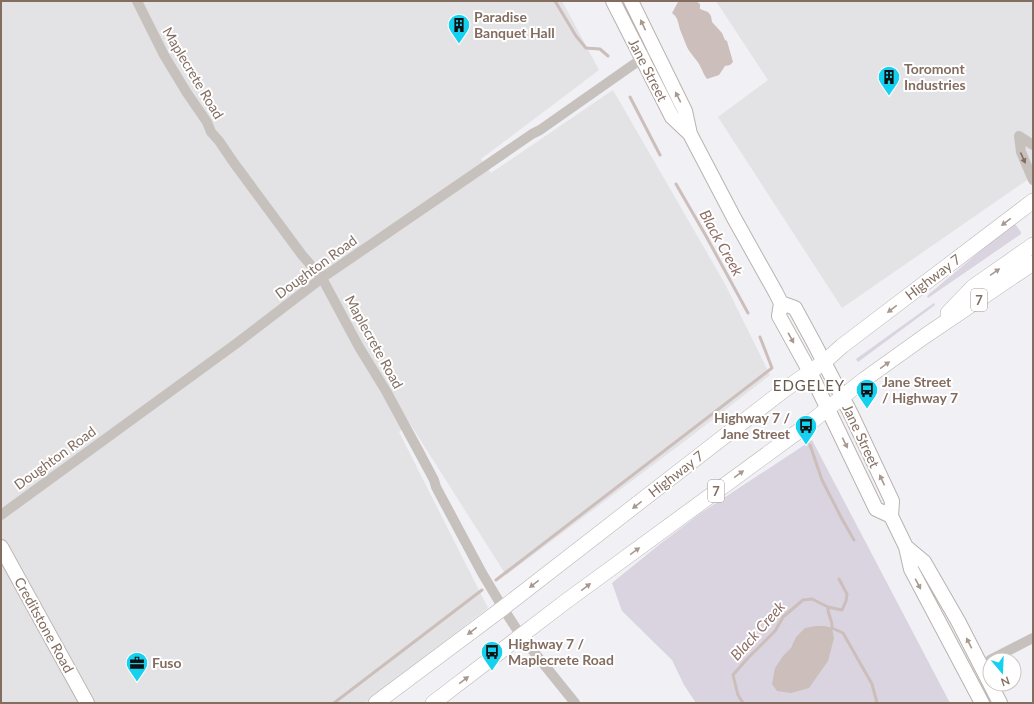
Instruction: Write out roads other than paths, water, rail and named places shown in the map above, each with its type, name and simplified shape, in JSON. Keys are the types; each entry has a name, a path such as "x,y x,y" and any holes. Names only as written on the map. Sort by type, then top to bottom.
{"main road":[{"name":"Jane Street","path":"613,1 672,117 690,134"},
{"name":"Jane Street","path":"631,1 685,111 690,134 781,303 779,316 810,372 876,509 891,516"},
{"name":"Highway 7","path":"376,703 503,608 784,390 824,362 842,346 1033,201"},
{"path":"925,336 974,287 1033,245"},
{"name":"7","path":"432,703 584,588 925,336 1033,263"},
{"name":"Jane Street","path":"781,303 794,308 843,397 892,501 891,516 906,547 911,569 982,703"},
{"name":"Creditstone Road","path":"1,546 87,703"},
{"name":"Jane Street","path":"906,547 924,562 958,621 982,655"},
{"name":"Jane Street","path":"997,692 1000,703"}],"street":[{"name":"Maplecrete Road","path":"137,1 164,55 212,132 302,255 322,278 359,347 386,391 482,573 503,608 521,636 575,703"},
{"name":"Doughton Road","path":"1,515 237,344 322,278 655,50"},
{"path":"1033,145 1019,136 1021,152 1033,180"},
{"path":"1006,652 1033,638"},
{"path":"966,672 982,664"}],"waterway":[{"name":"Black Creek","path":"555,1 576,36 586,48 600,49 608,56"},
{"name":"Black Creek","path":"630,97 660,155"},
{"name":"Black Creek","path":"676,184 748,313"},
{"path":"496,580 772,368 760,337"},
{"name":"Black Creek","path":"810,445 822,480 854,540"},
{"name":"Black Creek","path":"743,703 738,695 733,675 775,631 783,617 803,600 812,599 828,607 842,610 847,594 839,579"},
{"path":"334,703 482,590"},
{"path":"828,607 832,628 843,633 872,684 877,703"}],"place":[{"name":"Paradise Banquet Hall","path":"459,44"},
{"name":"Toromont Industries","path":"889,96"},
{"name":"Jane Street / Highway 7","path":"867,410"},
{"name":"Highway 7 / Jane Street","path":"806,446"},
{"name":"Highway 7 / Maplecrete Road","path":"492,672"},
{"name":"Fuso","path":"137,682"}],"district":[{"name":"EDGELEY","path":"809,386"}]}
